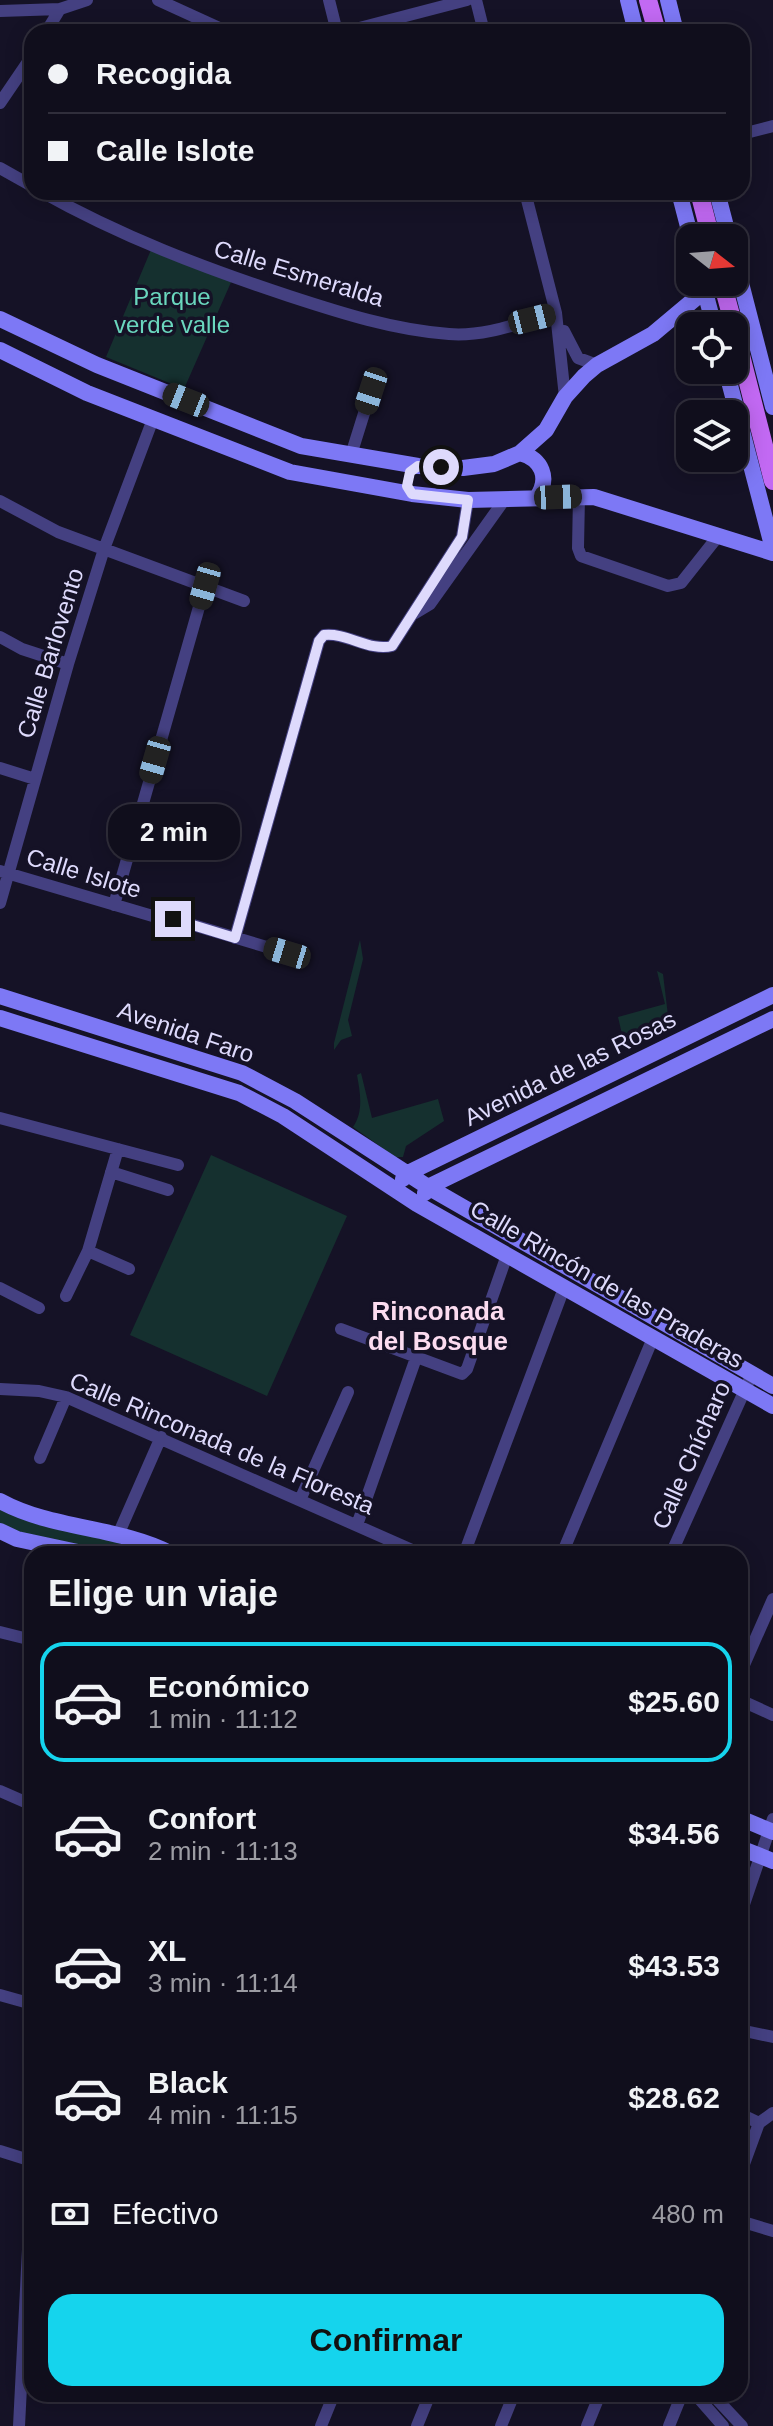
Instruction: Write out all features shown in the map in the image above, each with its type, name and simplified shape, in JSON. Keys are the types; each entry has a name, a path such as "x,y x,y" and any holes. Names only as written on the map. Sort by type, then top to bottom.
{"main road":[{"path":"648,0 655,24"},
{"path":"701,200 707,224"},
{"path":"748,382 773,481"}],"street":[{"path":"0,11 60,9 87,0"},
{"path":"158,0 210,24"},
{"path":"329,0 335,24"},
{"path":"375,24 467,0"},
{"path":"476,0 482,24"},
{"path":"628,0 634,24"},
{"path":"668,0 674,24"},
{"path":"51,24 60,9"},
{"path":"0,103 24,68"},
{"path":"750,132 773,126"},
{"path":"0,168 24,182"},
{"name":"Calle Esmeralda","path":"56,200 88,218 207,269 355,317 450,334 483,332 556,313"},
{"path":"527,200 556,313 565,397"},
{"path":"681,200 687,224"},
{"path":"719,200 725,224"},
{"path":"0,319 97,365 301,446 418,466 463,468 494,464 520,453 546,430 565,397 597,365 653,334 695,296"},
{"path":"744,296 773,407"},
{"path":"556,313 578,358 597,365"},
{"path":"0,350 56,380 290,472 412,494 468,500 579,496 611,502 773,551"},
{"path":"730,384 773,551"},
{"path":"351,455 371,391"},
{"name":"Calle Barlovento","path":"0,903 4,872 104,549 153,419"},
{"path":"520,453 534,458 542,470 543,484 537,497"},
{"path":"412,494 407,479 418,466"},
{"path":"579,496 578,548 581,556 668,586 681,583 719,535"},
{"path":"415,613 430,604 505,499"},
{"path":"235,938 319,641 324,635 333,635 388,648 415,613 420,599 462,537 468,500"},
{"path":"0,501 58,532 244,601"},
{"path":"114,905 205,586"},
{"path":"0,637 22,649 68,664"},
{"path":"0,768 35,779"},
{"name":"Calle Islote","path":"4,872 156,917"},
{"path":"173,919 287,953"},
{"name":"Avenida de las Rosas","path":"406,1174 773,995"},
{"name":"Avenida Faro","path":"0,996 242,1073 295,1101 428,1187"},
{"name":"Avenida Faro","path":"0,1018 239,1093 283,1116 417,1204"},
{"name":"Avenida de las Rosas","path":"428,1187 773,1019"},
{"path":"0,1118 178,1165"},
{"path":"482,1162 503,1141 513,1124"},
{"path":"66,1296 88,1251 118,1149"},
{"path":"111,1172 168,1190"},
{"path":"396,1191 406,1174"},
{"path":"417,1204 428,1187"},
{"name":"Calle Rincón de las Praderas","path":"428,1187 748,1382 773,1406"},
{"name":"Calle Rincón de las Praderas","path":"417,1204 653,1338 748,1382 773,1386"},
{"path":"88,1251 129,1269"},
{"path":"341,1329 462,1374 467,1369 507,1255"},
{"path":"0,1288 39,1308"},
{"path":"467,1546 564,1288"},
{"path":"565,1546 653,1338"},
{"path":"357,1525 416,1358"},
{"name":"Calle Chícharo","path":"675,1546 748,1382"},
{"name":"Calle Rinconada de la Floresta","path":"0,1389 39,1391 66,1397 403,1546"},
{"path":"300,1500 348,1392"},
{"path":"40,1458 66,1397"},
{"path":"118,1535 161,1437"},
{"path":"0,1501 23,1513 118,1535 149,1546"},
{"path":"0,1531 17,1539 49,1546"},
{"path":"748,1656 773,1599"},
{"path":"0,1632 24,1638"},
{"path":"748,1704 773,1715"},
{"path":"0,1791 24,1802"},
{"path":"748,1820 771,1827 766,1858 748,1898"},
{"path":"0,1995 24,2002"},
{"path":"748,2032 773,2037"},
{"path":"748,2153 759,2123 773,2113"},
{"path":"748,2118 759,2123"},
{"path":"0,2151 24,2158"},
{"path":"748,2223 773,2231"},
{"path":"19,2426 24,2328"},
{"path":"321,2426 331,2402"},
{"path":"417,2426 427,2402"},
{"path":"501,2426 511,2402"},
{"path":"587,2426 597,2402"},
{"path":"669,2426 679,2402"},
{"path":"702,2402 723,2426"},
{"path":"720,2402 742,2426"}],"green space":[{"name":"Parque verde valle","path":"153,245 232,280 184,389 106,357"},
{"path":"360,940 363,959 348,1020 352,1036 341,1040 334,1050 334,1043"},
{"path":"657,971 663,974 669,1024 625,1047 618,1017 665,1004"},
{"path":"361,1073 372,1118 438,1099 444,1121 406,1146 403,1157 395,1157 353,1127 360,1108 357,1075"},
{"path":"211,1155 347,1216 267,1396 130,1335"},
{"path":"0,1507 134,1546 58,1545 0,1525"}],"district":[{"name":"Rinconada del Bosque","path":"438,1326"}],"route":[{"path":"173,919 235,938 319,641 324,635 333,635 380,647 392,646 462,537 468,500 412,494 407,486 410,472 418,466 441,467"}]}
